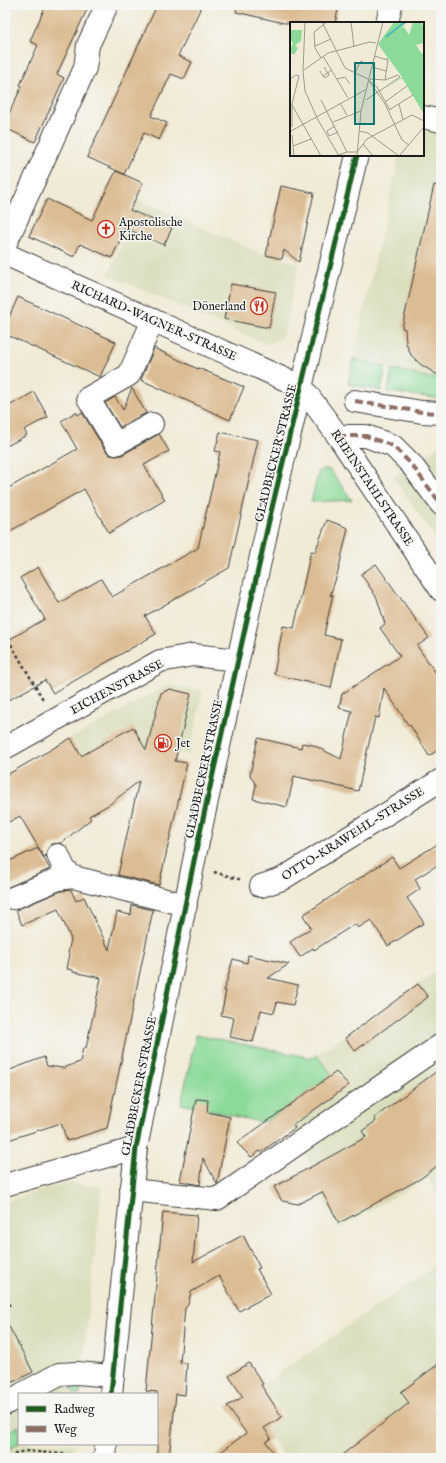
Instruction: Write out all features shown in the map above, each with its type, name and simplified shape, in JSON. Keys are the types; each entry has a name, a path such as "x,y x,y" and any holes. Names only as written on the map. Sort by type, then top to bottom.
{"street":[{"path":"5,245 85,68 88,45 107,5"},
{"path":"387,22 391,5"},
{"path":"424,117 441,121"},
{"name":"GLADBECKER STRASSE","path":"112,1385 136,1148 193,866 270,516 357,156"},
{"name":"RICHARD-WAGNER-STRASSE","path":"5,254 302,387"},
{"path":"152,424 116,444 88,398 129,375 153,320"},
{"name":"RHEINSTAHLSTRASSE","path":"302,387 338,436 441,590"},
{"path":"355,401 422,412 441,413"},
{"path":"338,436 366,436 393,446 411,464 441,504"},
{"name":"EICHENSTRASSE","path":"5,748 160,662 193,655 238,660"},
{"name":"OTTO-KRAWEHL-STRASSE","path":"261,886 282,879 441,780"},
{"path":"58,855 65,870 73,878"},
{"path":"13,898 58,879 73,878 186,905"},
{"path":"131,1190 217,1199 441,1045"},
{"path":"5,1185 136,1148"},
{"path":"24,1393 59,1374 77,1373 112,1385"},
{"path":"5,1404 18,1397"},
{"path":"96,1457 105,1445"}],"path":[{"path":"5,634 54,720"},
{"path":"193,866 261,886"},
{"path":"5,1299 8,1306 12,1304"},
{"path":"9,1458 17,1453 25,1451 96,1457"}],"shaded area":[{"path":"429,128 441,132 441,378 430,378 353,359 399,156 424,156 424,132"},
{"path":"137,199 265,255 299,263 284,332 280,339 269,344 262,342 108,275 124,239 122,238"},
{"path":"441,445 441,546 393,477"},
{"path":"166,684 203,691 189,755 150,747 94,776 72,738 164,687"},
{"path":"441,968 441,1198 428,1178 339,1228 320,1193 333,1155 312,1166 292,1131 295,1128 282,1111 331,1075 317,1055"},
{"path":"67,1182 102,1187 80,1393 18,1393 18,1445 74,1445 72,1458 5,1458 5,1202"},
{"path":"441,1262 441,1458 282,1458 283,1454 265,1429 284,1416 262,1385"}],"green space":[{"path":"353,359 386,367 381,391 348,384"},
{"path":"392,369 430,378 441,378 441,399 388,392"},
{"path":"325,469 330,470 352,500 311,502 319,471"},
{"path":"196,1035 313,1058 317,1055 332,1075 267,1121 260,1122 181,1104"},
{"path":"68,1382 81,1383 80,1393 74,1393"},
{"path":"18,1426 18,1444 5,1452 5,1433"}],"building":[{"path":"46,5 89,5 57,74 64,78 35,142 5,128 5,122 22,86 20,85 38,45 30,41"},
{"path":"157,5 202,5 178,56 192,62 184,79 171,74 151,116 167,123 159,140 144,133 124,174 87,157"},
{"path":"237,5 339,5 335,22 284,23 236,12"},
{"path":"116,171 143,183 130,210 172,228 164,245 125,228 112,258 80,244 74,257 29,236 47,199 92,220"},
{"path":"434,185 441,186 441,377 420,364 411,355 406,343 405,329 402,328"},
{"path":"281,186 314,193 299,262 284,250 282,259 266,255"},
{"path":"231,284 276,292 269,328 224,319"},
{"path":"18,297 116,342 100,377 5,334 5,326"},
{"path":"154,348 198,369 244,387 230,420 141,380"},
{"path":"132,388 146,413 120,427 105,403 115,397 123,410"},
{"path":"34,392 48,417 24,430 27,435 5,447 5,408"},
{"path":"76,412 78,415 82,412 105,450 110,455 122,455 159,434 169,451 144,465 165,500 109,533 84,489 5,534 5,490 77,449 61,421"},
{"path":"220,432 258,440 229,568 145,616 156,634 53,693 45,680 5,702 5,642 45,619 20,578 38,567 59,603 101,579 112,597 198,548 220,452 215,451"},
{"path":"327,520 348,528 338,572 330,596 333,594 324,635 341,639 331,688 274,674 283,626 294,628 311,551 315,552"},
{"path":"376,564 429,638 417,646 441,680 441,748 429,756 410,725 409,726 384,688 379,718 375,717 358,791 294,776 287,807 253,799 256,785 250,775 258,738 301,748 302,743 313,745 341,759 352,711 339,708 342,694 400,656 380,628 385,624 377,598 361,574"},
{"path":"170,689 191,694 175,761 187,763 159,885 118,875 139,781 110,804 89,816 91,819 61,843 52,844 48,848 46,856 44,857 20,816 5,824 5,776 71,738 81,756 133,727 146,750 161,693"},
{"path":"441,842 441,863 415,879 420,889 407,898 424,923 388,946 371,920 358,928 355,924 314,950 313,948 300,957 290,942 311,928 303,915 392,857 399,868"},
{"path":"38,848 50,869 6,888 5,863"},
{"path":"71,890 76,901 84,897 109,950 117,912 131,915 132,905 153,910 107,1128 67,1141 61,1123 5,1141 5,1072 44,1057 47,1066 63,1068 80,1062 83,1048 86,1048 101,978 73,972 73,970 67,969 71,939 58,909 22,925 16,910 61,891"},
{"path":"248,955 289,964 268,978 298,985 293,1005 277,1002 274,1013 261,1010 253,1042 230,1037 234,1018 221,1015 226,991 224,991 233,959 247,963"},
{"path":"418,984 428,997 355,1051 345,1038"},
{"path":"441,1068 441,1163 420,1179 339,1223 322,1192 298,1204 282,1201 274,1187 366,1137 362,1131 376,1121 374,1118"},
{"path":"336,1072 349,1085 293,1125 295,1128 261,1152 260,1151 251,1157 237,1143"},
{"path":"196,1099 208,1100 207,1112 230,1117 217,1184 203,1158 200,1185 180,1181"},
{"path":"163,1212 197,1215 193,1262 243,1235 260,1268 257,1269 271,1294 239,1311 219,1276 191,1292 188,1305 185,1308 180,1362 187,1363 185,1395 176,1394 169,1458 157,1457 158,1393 146,1391"},
{"path":"5,1319 33,1372 5,1386"},
{"path":"441,1362 441,1458 338,1458 409,1403 401,1392"},
{"path":"249,1363 263,1384 261,1385 282,1417 264,1428 271,1438 266,1442 277,1458 213,1458 246,1433 227,1406 243,1397 229,1376"}],"marked path":[{"path":"355,401 422,412 441,413"},
{"path":"338,436 366,436 393,446 411,464 441,504"}],"cycle path":[{"path":"111,1393 136,1148 197,846 270,516 357,156"}],"place":[{"name":"Apostolische Kirche","path":"106,229"},
{"name":"Dönerland","path":"259,306"},
{"name":"Jet","path":"163,743"}]}
